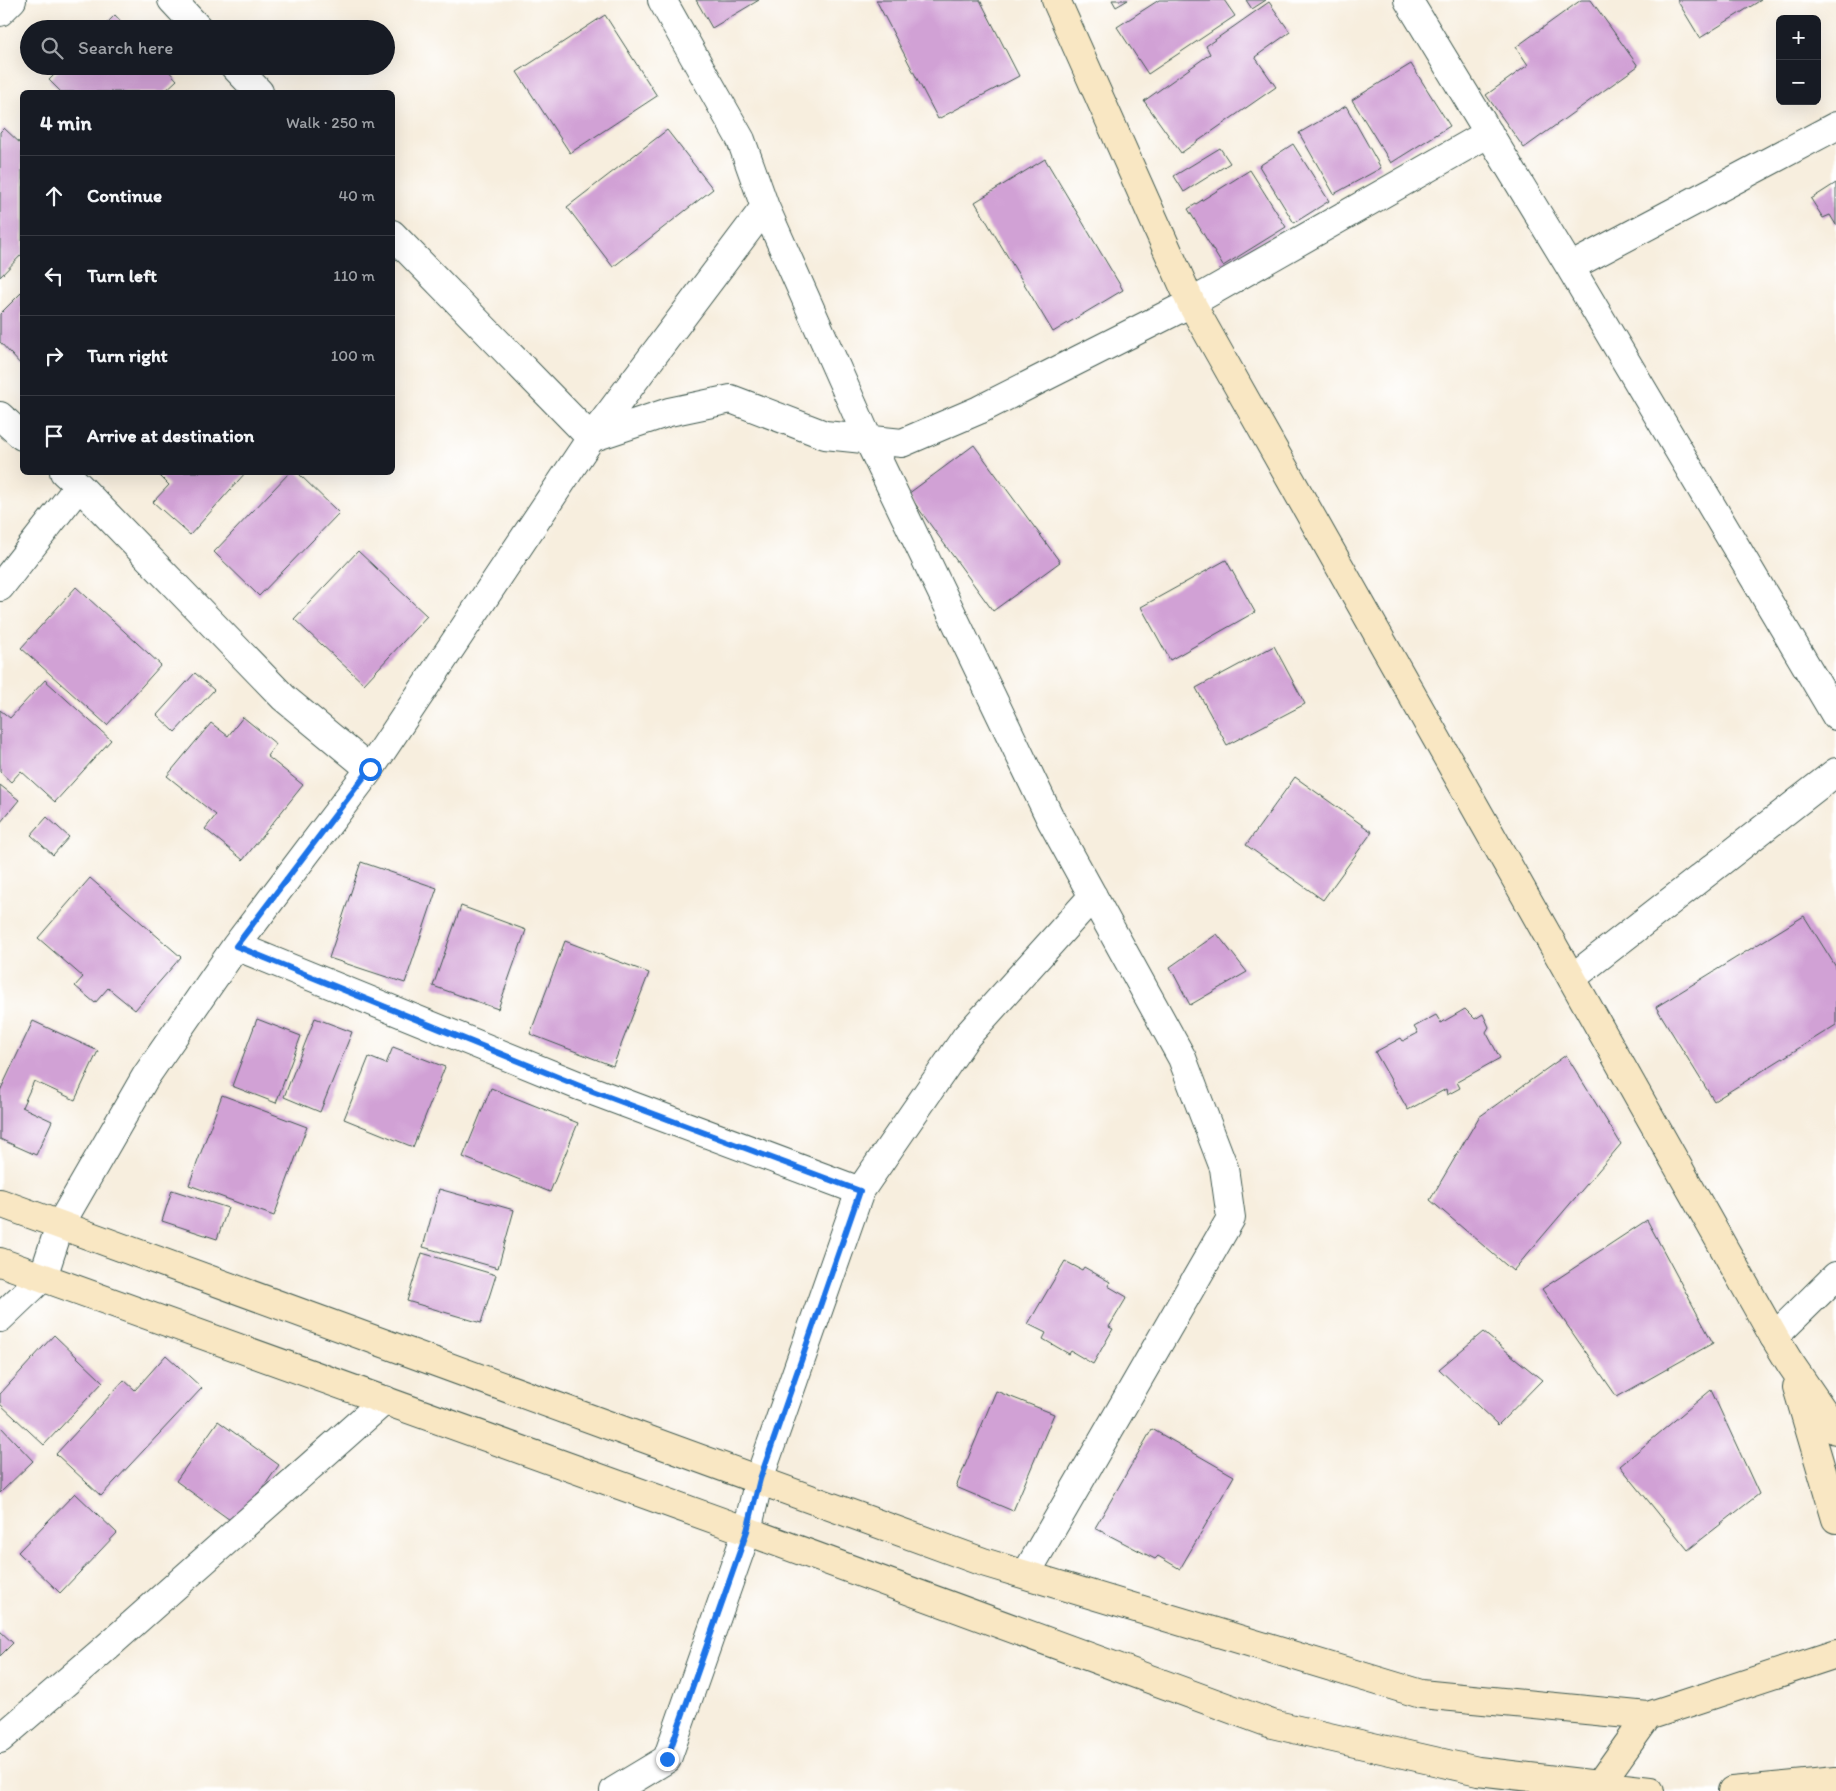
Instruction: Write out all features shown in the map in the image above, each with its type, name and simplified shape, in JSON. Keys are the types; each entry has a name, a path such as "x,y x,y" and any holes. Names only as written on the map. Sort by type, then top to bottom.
{"street":[{"path":"0,12 12,0"},
{"path":"172,0 191,20"},
{"path":"662,0 741,140 765,207 868,439 1051,820 1182,1058 1224,1168 1231,1218 1026,1574"},
{"path":"1056,0 1191,303 1790,1364 1836,1430"},
{"path":"1408,0 1570,267 1836,716"},
{"path":"243,75 257,90"},
{"path":"1570,267 1836,126"},
{"path":"591,438 669,412 731,399 825,434 902,443 979,410 1191,303 1489,133"},
{"path":"0,1318 43,1277 60,1225 146,1076 236,946 370,769 591,438 765,207"},
{"path":"395,237 591,438"},
{"path":"0,416 20,434"},
{"path":"0,587 71,479 284,698 370,769"},
{"path":"1572,978 1836,772"},
{"path":"614,1791 667,1759 747,1531 760,1479 860,1191 966,1037 1093,896"},
{"path":"236,946 582,1087 860,1191"},
{"path":"0,1203 983,1562 1421,1694 1648,1716 1836,1654"},
{"path":"0,1262 747,1531 1272,1724 1478,1771 1596,1788 1650,1791"},
{"path":"1774,1336 1836,1276"},
{"path":"1790,1364 1836,1519"},
{"path":"0,1739 385,1400"},
{"path":"1596,1788 1648,1716"},
{"path":"1732,1791 1836,1781"}],"building":[{"path":"696,0 759,0 712,28"},
{"path":"876,0 980,0 1019,76 938,119"},
{"path":"1112,0 1128,0 1116,7"},
{"path":"1159,0 1224,0 1235,16 1148,74 1117,27"},
{"path":"1246,0 1266,0 1252,9"},
{"path":"1581,0 1591,0 1638,66 1524,148 1486,95 1528,65 1516,47"},
{"path":"1677,0 1761,0 1700,38"},
{"path":"1269,2 1290,32 1255,57 1276,87 1181,153 1144,101 1210,54 1206,46"},
{"path":"115,15 120,20 110,20"},
{"path":"605,15 657,96 570,153 517,72"},
{"path":"1411,64 1450,126 1391,163 1352,100"},
{"path":"54,75 172,75 177,80 166,90 59,90 49,80"},
{"path":"1346,106 1381,168 1334,194 1299,133"},
{"path":"4,128 20,143 20,256 0,277 0,132"},
{"path":"667,130 713,189 613,267 567,207"},
{"path":"1293,144 1329,201 1294,223 1259,166"},
{"path":"1220,148 1230,163 1184,192 1174,176"},
{"path":"1045,159 1123,290 1053,332 975,202"},
{"path":"1250,170 1286,227 1223,266 1188,209"},
{"path":"1836,183 1836,225 1830,215 1823,218 1811,199"},
{"path":"20,294 20,364 0,342 0,314"},
{"path":"974,445 1060,562 993,611 908,494"},
{"path":"159,475 243,475 190,535 153,502 169,485"},
{"path":"287,475 300,475 339,513 259,596 214,552"},
{"path":"358,551 427,616 364,684 294,619"},
{"path":"1226,560 1255,612 1170,660 1141,607"},
{"path":"76,587 161,665 107,725 21,648"},
{"path":"1274,646 1305,704 1227,745 1196,688"},
{"path":"195,673 214,690 175,732 157,715"},
{"path":"45,680 111,740 55,802 21,771 11,782 0,772 0,710 10,718"},
{"path":"243,717 276,744 267,756 303,785 243,860 205,829 216,815 167,776 211,723 228,736"},
{"path":"1295,777 1372,832 1323,900 1246,845"},
{"path":"0,785 19,800 0,823"},
{"path":"47,817 69,837 53,855 31,835"},
{"path":"361,862 437,888 405,983 329,958"},
{"path":"90,878 181,957 135,1010 108,988 95,1003 75,986 83,977 38,938"},
{"path":"461,906 526,930 498,1009 433,986"},
{"path":"1804,916 1836,967 1836,1025 1714,1101 1656,1007"},
{"path":"1217,934 1247,972 1190,1005 1170,967"},
{"path":"565,941 649,973 613,1066 530,1034"},
{"path":"1465,1009 1475,1019 1483,1014 1489,1027 1486,1032 1500,1058 1457,1082 1460,1088 1447,1095 1446,1089 1408,1110 1375,1052 1401,1038 1403,1041 1418,1033 1414,1027 1436,1015 1441,1023"},
{"path":"315,1018 352,1032 320,1112 284,1097"},
{"path":"257,1019 301,1036 276,1103 232,1086"},
{"path":"33,1021 98,1051 75,1100 34,1081 22,1107 52,1121 36,1155 0,1139 0,1091"},
{"path":"393,1047 445,1067 413,1147 344,1119 369,1057 386,1064"},
{"path":"1566,1055 1621,1144 1513,1271 1430,1200 1479,1117"},
{"path":"491,1088 578,1123 550,1192 463,1157"},
{"path":"222,1095 307,1127 274,1216 189,1185"},
{"path":"439,1189 514,1210 498,1268 423,1247"},
{"path":"172,1190 228,1208 217,1239 162,1221"},
{"path":"1647,1220 1713,1343 1617,1397 1542,1289"},
{"path":"422,1253 496,1275 481,1323 407,1301"},
{"path":"1065,1261 1082,1270 1084,1267 1110,1282 1108,1286 1127,1297 1109,1327 1113,1329 1093,1364 1071,1351 1069,1354 1043,1339 1046,1333 1028,1324"},
{"path":"1483,1332 1542,1380 1498,1425 1439,1369"},
{"path":"54,1335 103,1382 44,1445 0,1404 0,1394"},
{"path":"166,1355 202,1388 101,1496 56,1454 124,1380 135,1390"},
{"path":"1711,1390 1759,1494 1688,1550 1620,1466"},
{"path":"996,1391 1054,1414 1013,1511 956,1487"},
{"path":"218,1421 279,1465 237,1525 176,1481"},
{"path":"0,1426 33,1461 0,1493"},
{"path":"1152,1429 1234,1476 1180,1569 1158,1556 1155,1559 1095,1528"},
{"path":"75,1493 117,1533 60,1593 18,1552"},
{"path":"0,1631 13,1643 0,1656"}],"route":[{"path":"370,769 236,946 582,1087 860,1191 760,1479 747,1531 667,1759"}]}
